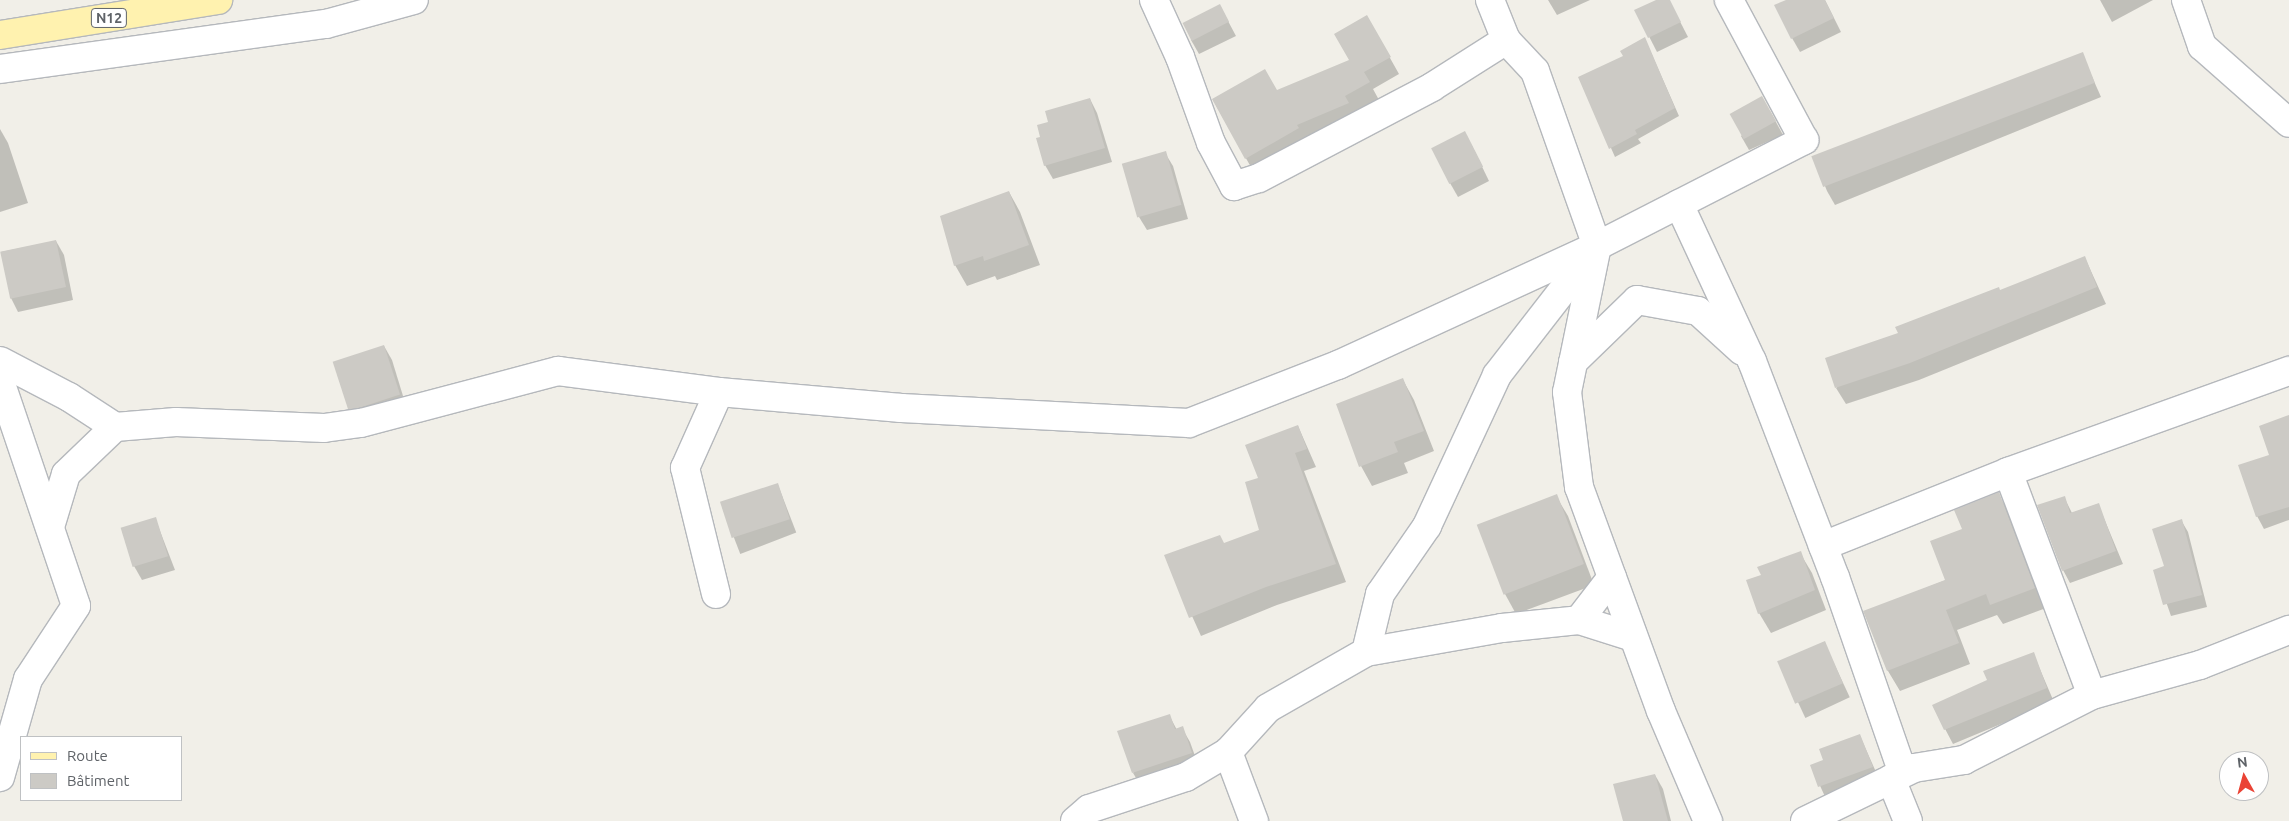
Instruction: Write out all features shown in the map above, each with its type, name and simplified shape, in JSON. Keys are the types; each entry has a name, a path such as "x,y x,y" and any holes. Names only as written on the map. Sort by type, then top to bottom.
{"main road":[{"name":"N12","path":"0,35 218,0"}],"street":[{"path":"0,69 326,24 414,0"},
{"path":"1154,0 1180,57 1211,143 1234,186 1259,178 1432,87 1506,40"},
{"path":"1490,0 1506,40 1534,71 1597,246 1567,392 1579,487 1633,637 1708,821"},
{"path":"50,527 66,474 115,428 176,422 324,428 361,423 558,371 719,392 901,408 1189,423 1338,365 1597,246 1804,140 1729,0"},
{"path":"2186,0 2202,46 2289,123"},
{"path":"1679,204 1752,361 1823,546 1897,776 1908,821"},
{"path":"1366,652 1380,594 1427,526 1497,375 1597,246"},
{"path":"1573,362 1637,300 1698,311 1752,361"},
{"path":"0,361 69,397 115,428"},
{"path":"1823,546 2008,472 2289,371"},
{"path":"0,380 76,606 28,679 0,777"},
{"path":"716,594 684,468 719,392"},
{"path":"2008,472 2092,696"},
{"path":"1579,620 1612,577"},
{"path":"1075,821 1089,809 1186,777 1228,752 1268,708 1366,652 1502,628 1579,620 1633,637"},
{"path":"1805,821 1914,768 1964,760 2092,696 2286,640"},
{"path":"1228,752 1254,821"}],"building":[{"path":"1656,0 1670,0 1681,22 1648,38 1634,10"},
{"path":"1786,0 1825,0 1834,18 1791,39 1774,5"},
{"path":"1220,4 1229,22 1192,41 1183,23"},
{"path":"1367,15 1391,57 1364,72 1370,82 1345,96 1349,103 1297,125 1299,128 1245,159 1212,99 1265,69 1277,90 1349,60 1334,34"},
{"path":"1645,37 1675,108 1635,130 1637,134 1609,149 1578,77 1623,56 1620,51"},
{"path":"2083,52 2095,83 1823,187 1811,156"},
{"path":"1762,96 1776,121 1744,139 1730,114"},
{"path":"1090,98 1105,148 1044,166 1036,138 1040,137 1037,125 1048,122 1045,111"},
{"path":"1465,131 1483,167 1449,184 1431,148"},
{"path":"1166,151 1181,205 1137,218 1122,164"},
{"path":"1009,191 1029,245 984,261 983,256 954,266 940,216"},
{"path":"56,240 66,287 10,299 0,252"},
{"path":"2085,256 2097,287 1910,363 1835,388 1825,358 1898,333 1895,327 1999,287 2000,290"},
{"path":"384,345 400,394 349,411 333,362"},
{"path":"1403,378 1424,431 1394,442 1398,452 1359,467 1336,404"},
{"path":"2289,415 2289,507 2256,517 2238,465 2269,455 2259,426"},
{"path":"1298,425 1307,449 1295,453 1336,564 1266,587 1189,618 1164,555 1220,535 1224,543 1259,530 1245,482 1258,478 1245,445"},
{"path":"778,483 790,519 732,538 720,502"},
{"path":"1999,492 2035,588 1990,605 1986,594 1946,610 1959,643 1887,671 1863,611 1945,580 1930,541 1962,529 1954,510"},
{"path":"1557,494 1584,564 1504,595 1477,525"},
{"path":"2065,496 2070,513 2099,503 2116,551 2062,571 2037,505"},
{"path":"156,517 168,556 133,567 121,528"},
{"path":"2182,519 2202,595 2163,605 2153,570 2164,566 2152,529"},
{"path":"1801,551 1815,590 1758,614 1746,580 1761,575 1757,567"},
{"path":"1825,641 1843,683 1795,704 1777,661"},
{"path":"2034,652 2047,688 1944,730 1932,705 1987,680 1983,671"},
{"path":"1170,714 1175,729 1183,726 1192,753 1132,773 1117,731"},
{"path":"1860,734 1873,767 1818,787 1810,765 1823,760 1819,749"},
{"path":"1655,774 1668,821 1623,821 1613,784"}]}
